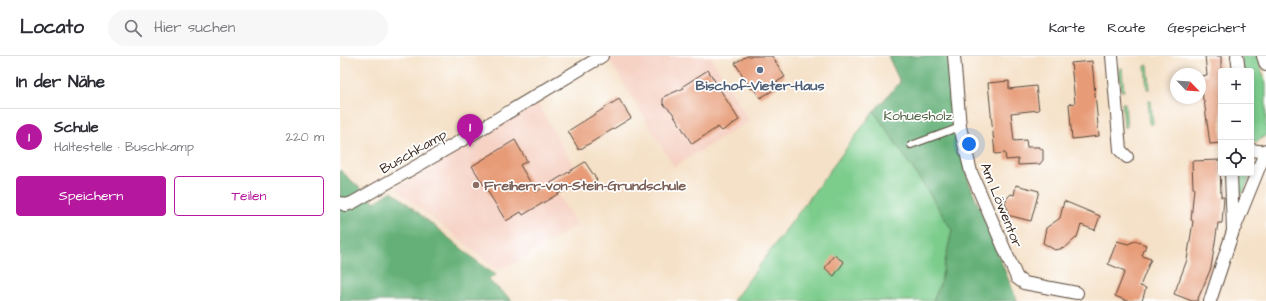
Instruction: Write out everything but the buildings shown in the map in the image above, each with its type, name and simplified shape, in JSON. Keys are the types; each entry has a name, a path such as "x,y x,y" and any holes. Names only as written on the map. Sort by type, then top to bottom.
{"street":[{"name":"Buschkamp","path":"340,203 352,203 464,140 602,56"},
{"name":"Am Löwentor","path":"954,56 960,127 971,172 1017,278 1024,283 1077,293"},
{"path":"1112,56 1120,150 1127,157"},
{"path":"1237,56 1239,68"},
{"path":"1263,56 1266,65"},
{"path":"1210,301 1233,231 1266,151 1254,150"},
{"path":"1231,176 1233,231"}],"lane":[{"path":"911,144 960,127"}],"shaded area":[{"path":"614,56 710,56 749,121 674,167 609,59"},
{"name":"Freiherr-von-Stein-Grundschule","path":"537,103 574,166 551,183 577,225 514,264 497,269 395,188"}],"green space":[{"name":"Kohuesholz","path":"888,56 948,56 953,117 969,182 1017,301 933,301 940,285 952,230 874,111 900,82"},
{"path":"1241,56 1257,56 1266,84 1266,135 1257,142 1254,141 1254,68 1243,68"},
{"path":"1148,65 1150,89 1147,89 1145,66"},
{"path":"1119,68 1122,68 1124,91 1121,91"},
{"path":"1148,101 1151,101 1153,124 1150,125"},
{"path":"1122,103 1125,103 1127,127 1124,127"},
{"path":"874,111 952,230 940,285 933,301 733,301"},
{"path":"340,170 375,202 392,191 485,268 496,275 488,280 513,301 340,301"},
{"path":"1236,176 1250,176 1243,193 1238,190"}],"place":[{"name":"Bischof-Vieter-Haus","path":"760,70"},
{"name":"Schule","path":"470,147"},
{"name":"Freiherr-von-Stein-Grundschule","path":"476,185"}]}
